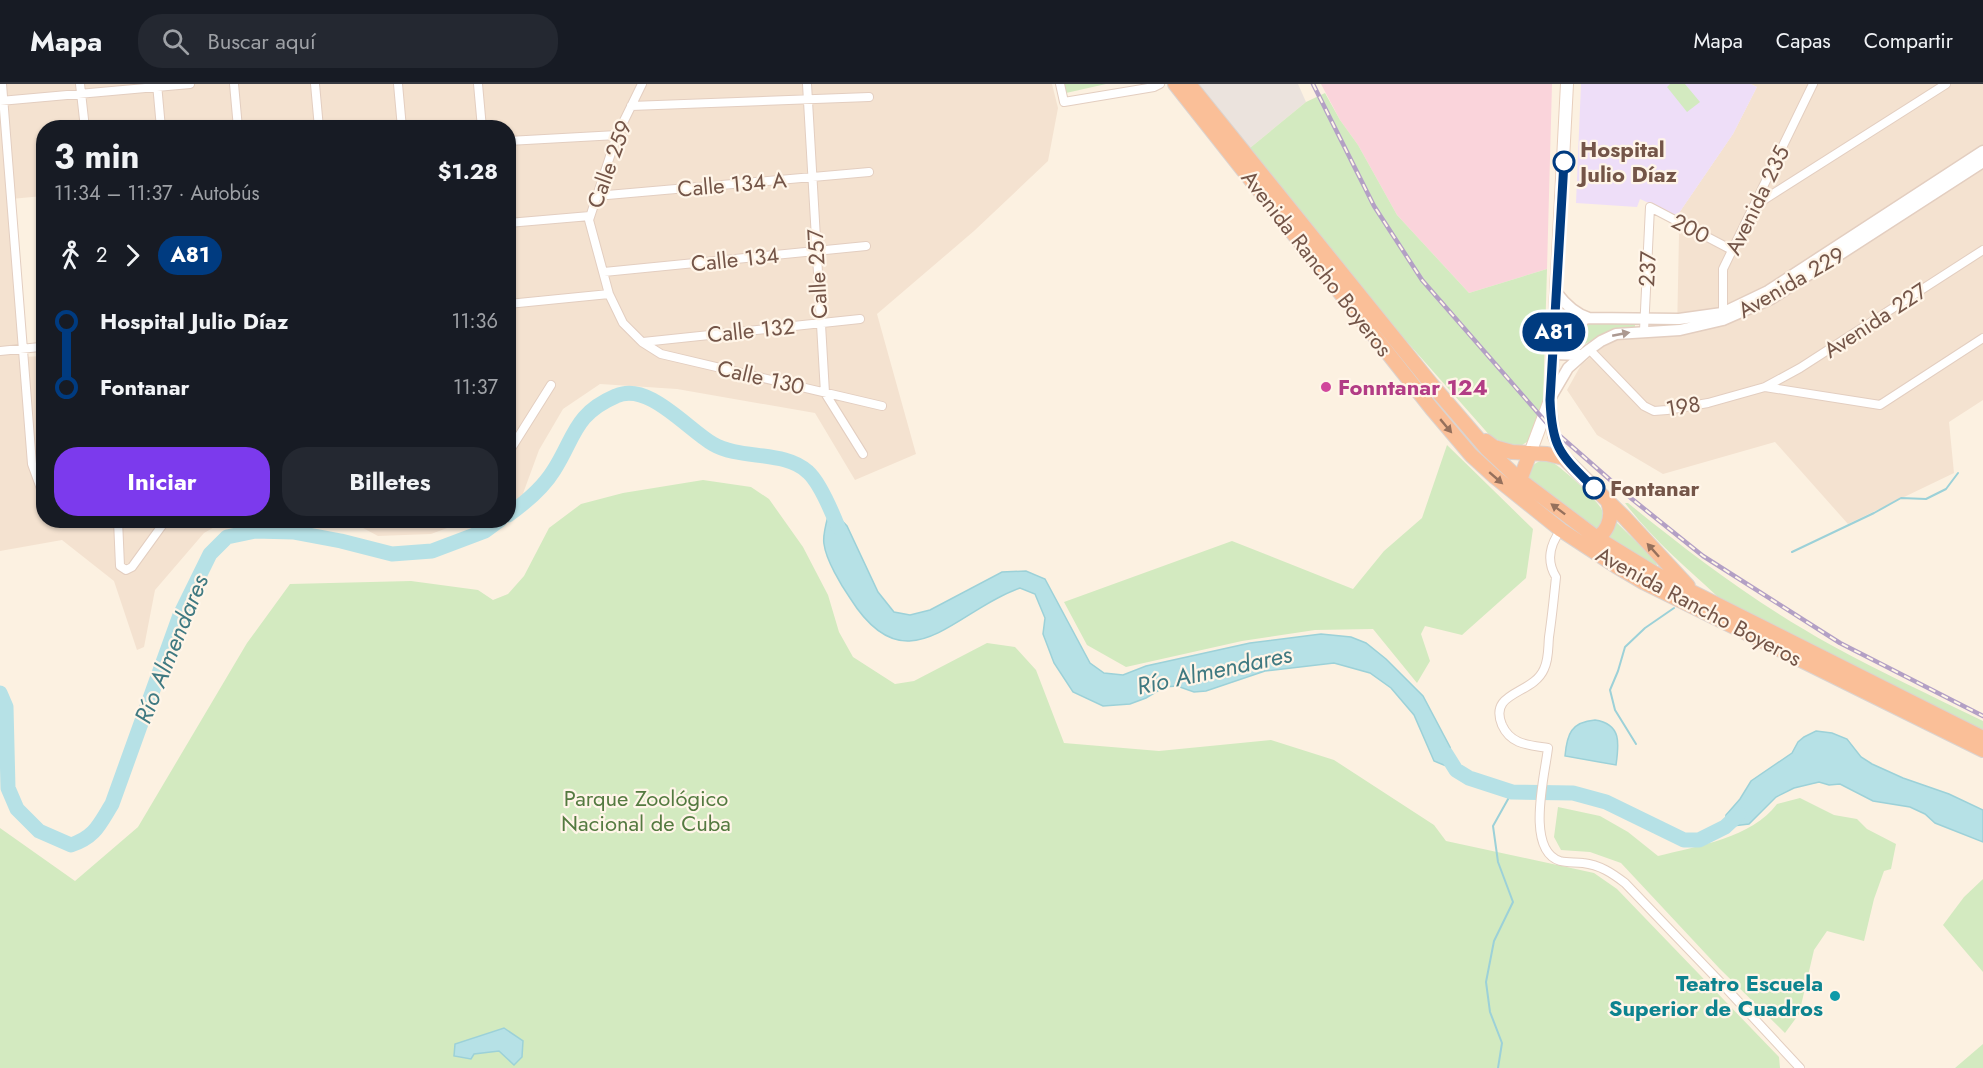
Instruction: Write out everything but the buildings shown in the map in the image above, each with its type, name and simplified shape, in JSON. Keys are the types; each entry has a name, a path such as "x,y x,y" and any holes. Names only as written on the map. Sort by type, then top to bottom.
{"highway":[{"name":"Avenida Rancho Boyeros","path":"1175,84 1450,430 1485,468 1523,500 1565,533 1643,582 1983,750"},
{"name":"Avenida Rancho Boyeros","path":"1190,84 1418,369 1472,431 1520,480 1597,538 1654,573 1983,738"},
{"path":"1472,431 1500,449 1564,458 1677,576 1712,603"},
{"path":"1523,500 1520,480 1530,453"},
{"path":"1565,533 1587,540 1597,538 1609,524 1611,513 1608,502"}],"main road":[{"path":"1564,458 1554,436 1550,400 1567,84"},
{"path":"1530,453 1550,400"}],"street":[{"path":"2,84 22,349 32,464 36,475"},
{"path":"80,84 84,120"},
{"path":"2,101 190,84"},
{"path":"234,84 237,120"},
{"path":"315,84 318,120"},
{"path":"398,84 401,120"},
{"path":"478,84 481,120"},
{"name":"Calle 259","path":"642,84 617,135 589,220 609,294 623,323 642,342"},
{"name":"Calle 257","path":"807,84 825,393 863,454"},
{"path":"1060,84 1064,102 1154,87 1160,84"},
{"name":"Avenida 235","path":"1722,317 1723,269 1813,84"},
{"path":"1754,206 1946,84"},
{"path":"157,86 160,120"},
{"path":"631,106 869,97"},
{"path":"516,141 617,135"},
{"name":"Avenida 229","path":"1554,335 1572,323 1589,318 1722,317 1768,291 1983,151"},
{"name":"Avenida 229","path":"1550,400 1568,368 1585,352 1616,334 1680,330 1771,299 1983,162"},
{"name":"Calle 134 A","path":"596,196 869,172"},
{"name":"200","path":"1650,207 1732,250"},
{"name":"237","path":"1644,331 1650,207"},
{"path":"516,222 590,216"},
{"name":"Calle 134","path":"604,272 866,246"},
{"name":"Avenida 227","path":"1765,387 1800,368 1983,250"},
{"path":"1556,292 1564,303 1580,315 1589,318"},
{"path":"516,303 609,294"},
{"name":"Calle 132","path":"642,342 860,319"},
{"path":"1765,387 1880,405 1983,338"},
{"name":"Calle 130","path":"642,342 661,354 882,406"},
{"path":"0,351 36,347"},
{"path":"1553,354 1585,352"},
{"name":"198","path":"1585,352 1644,406 1654,411 1708,403 1765,387"},
{"path":"516,440 551,385"},
{"path":"118,528 120,566 126,570 132,567 160,528"},
{"path":"1565,533 1552,541 1551,568 1556,577 1546,664 1539,679 1531,686 1507,697 1501,703 1499,710 1503,728 1518,743 1548,748 1539,834 1543,846 1553,858 1562,862 1597,866 1611,872 1625,883 1800,1068"}],"shaded area":[{"path":"0,84 1052,84 1058,108 1048,161 974,231 877,314 916,454 855,480 815,413 677,389 600,384 563,409 539,450 521,499 516,501 516,120 36,120 36,197 11,199 23,357 36,356 36,528 213,528 204,533 155,590 144,647 137,650 114,581 62,540 0,551"},
{"path":"1197,84 1298,84 1306,102 1250,148"},
{"path":"1321,84 1552,84 1547,269 1469,293 1397,215"},
{"path":"1581,84 1751,84 1757,87 1733,134 1677,216 1640,199 1637,207 1576,203"},
{"name":"Fontanar","path":"1751,84 1983,84 1983,400 1949,422 1954,473 1848,524 1775,442 1663,474 1597,435 1567,390 1581,365 1603,347 1621,338 1677,333 1679,235 1677,216 1733,134 1757,87"},
{"path":"363,528 447,528 431,534 378,536"}],"green space":[{"path":"1064,84 1106,84 1066,93"},
{"path":"1670,84 1685,84 1700,102 1687,112 1667,87"},
{"path":"1325,93 1340,120 1358,145 1397,215 1469,293 1547,269 1543,404 1530,440 1522,445 1513,445 1492,438 1401,335 1250,148 1306,102"},
{"path":"1584,322 1635,325 1635,327 1609,331 1570,352 1562,350 1563,335"},
{"path":"1447,445 1533,529 1526,578 1462,635 1425,626 1421,634 1430,661 1417,683 1373,629 1315,630 1242,641 1126,667 1087,645 1064,602 1232,541 1353,589 1384,551 1422,518"},
{"path":"1548,460 1576,482 1601,508 1603,517 1597,530 1525,478 1534,465"},
{"name":"Parque Zoológico Nacional de Cuba","path":"703,480 751,487 769,499 803,547 828,595 839,632 853,657 895,684 914,681 987,643 1015,647 1036,670 1064,743 1159,751 1271,740 1334,760 1434,825 1446,841 1594,873 1617,889 1779,1057 1780,1068 0,1068 0,828 75,881 138,827 247,643 290,584 411,581 478,590 493,600 508,594 524,576 549,528 581,504 623,493"},
{"path":"1625,503 1777,613 1850,655 1983,721 1983,731 1718,597 1658,541"},
{"path":"1614,520 1656,561 1655,568 1607,537"},
{"path":"1800,798 1834,815 1857,819 1867,829 1896,844 1891,869 1884,871 1874,899 1864,941 1827,931 1814,950 1799,1014 1785,1033 1720,969 1621,863 1590,852 1561,850 1554,837 1558,807 1600,816 1628,832 1658,856 1739,833 1766,816 1777,804"},
{"path":"1983,879 1983,972 1943,925 1964,897"},
{"path":"1983,1044 1983,1068 1955,1068"}],"water":[{"path":"830,508 847,526 878,592 894,612 910,615 930,610 1002,572 1026,571 1045,579 1090,663 1104,673 1123,675 1146,666 1250,643 1321,634 1351,637 1366,643 1386,659 1423,696 1450,747 1456,770 1434,761 1414,715 1391,688 1370,673 1334,663 1265,671 1206,691 1194,692 1177,686 1164,687 1130,704 1103,706 1073,692 1054,663 1043,634 1045,618 1035,594 1020,588 996,599 932,636 911,641 891,638 871,625 850,598 831,565 824,540"},
{"path":"1595,720 1610,726 1617,736 1616,765 1565,756 1569,735 1575,726"},
{"path":"1816,731 1832,733 1847,739 1861,757 1872,764 1983,810 1983,842 1935,823 1925,814 1910,807 1873,801 1840,784 1829,785 1819,782 1794,788 1776,797 1749,824 1725,827 1726,815 1740,799 1751,781 1792,753 1798,742"},
{"path":"504,1028 523,1041 522,1057 514,1065 499,1051 474,1054 471,1059 454,1056 455,1044"}],"waterway":[{"name":"Río Almendares","path":"516,509 550,477 583,419 602,403 628,393 641,395 654,401 713,444 724,449 775,458 798,465 808,472 816,483 838,527"},
{"path":"1792,552 1901,498 1926,499 1946,489 1958,473"},
{"name":"Río Almendares","path":"0,693 6,707 8,788 17,809 39,831 71,845 91,834 112,804 180,615 210,554 227,537 255,531 293,532 392,554 432,551 489,528"},
{"path":"1636,744 1615,710 1610,690 1625,647 1645,628 1674,608"},
{"name":"Río Almendares","path":"1446,754 1456,770 1469,778 1512,792 1573,793 1606,802 1684,840 1699,840 1725,827 1739,814"},
{"path":"1498,1068 1502,1043 1490,1012 1486,982 1494,941 1513,902 1498,862 1493,826 1512,792"}],"railway":[{"path":"1313,84 1374,206 1422,280 1552,429 1632,499 1703,556 1840,643 1983,716"}],"bus line":[{"name":"A81","path":"1564,162 1550,400 1552,429 1564,458 1594,488"}],"place":[{"name":"Hospital Julio Díaz","path":"1564,162"},
{"name":"Fonntanar 124","path":"1326,387"},
{"name":"Fontanar","path":"1594,488"},
{"name":"Teatro Escuela Superior de Cuadros","path":"1835,996"}]}
